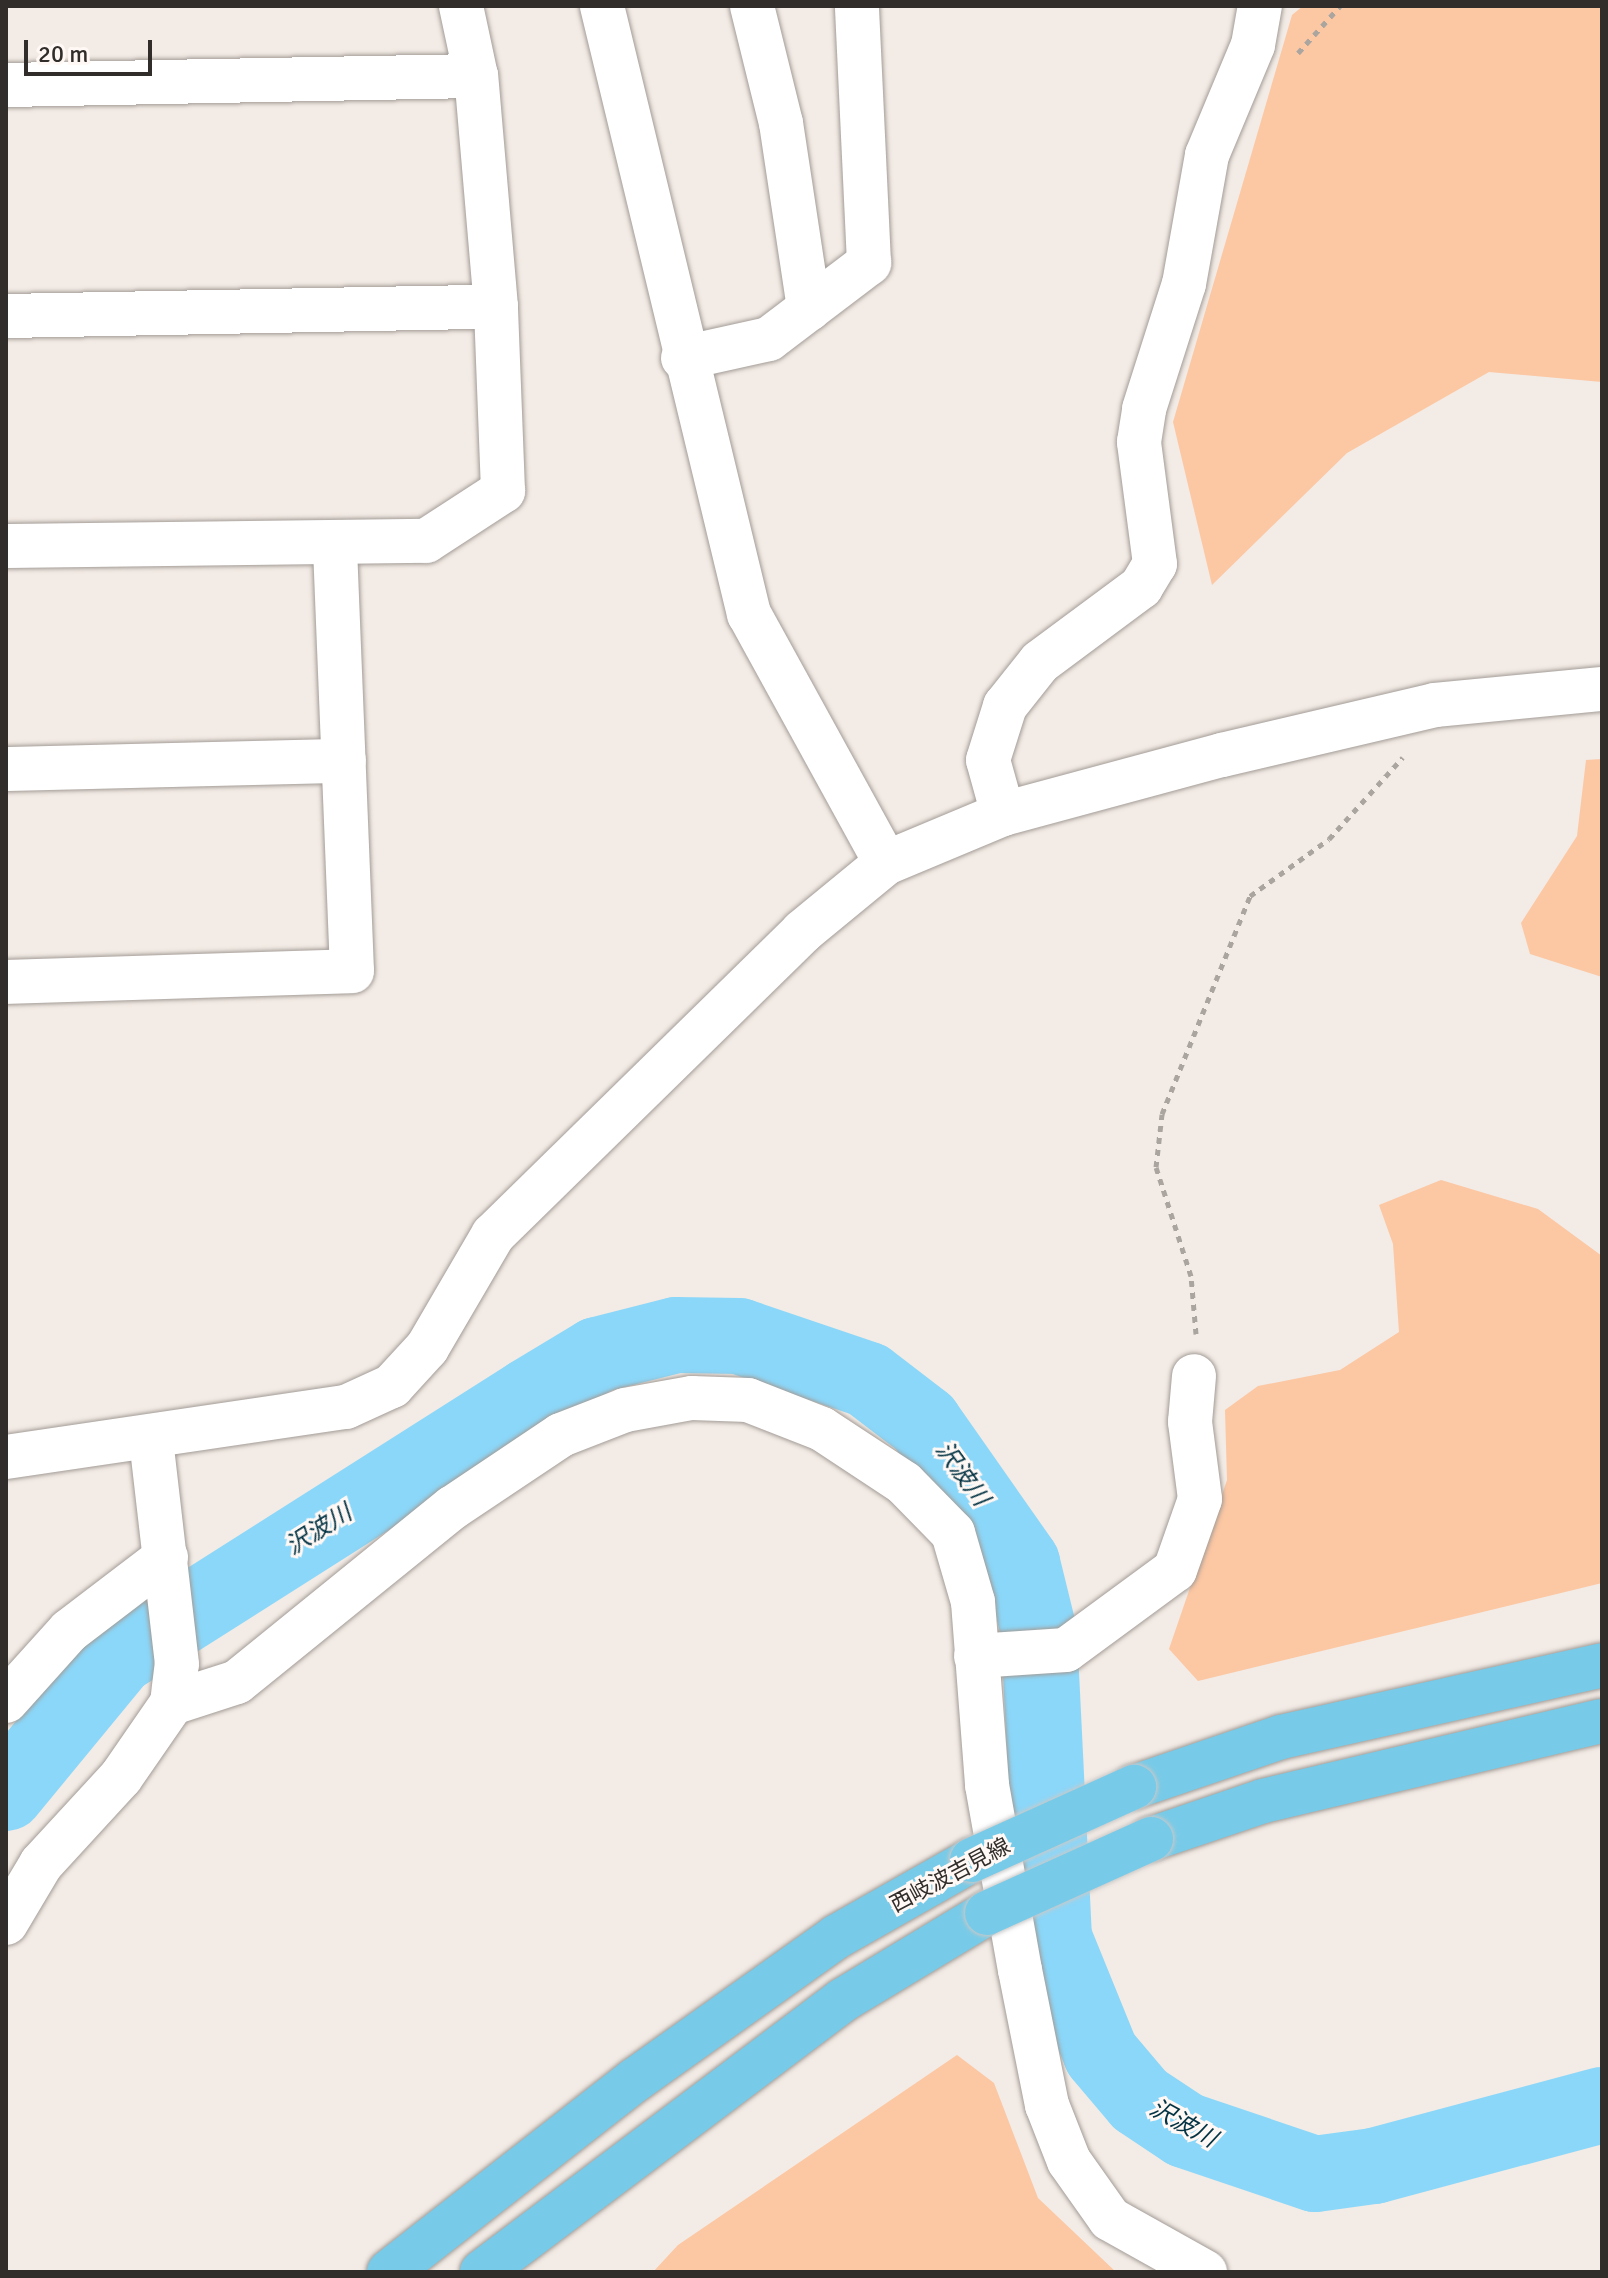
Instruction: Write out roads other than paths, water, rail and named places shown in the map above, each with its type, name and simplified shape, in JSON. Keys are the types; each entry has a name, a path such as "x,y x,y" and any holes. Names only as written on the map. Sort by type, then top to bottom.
{"main road":[{"name":"西岐波吉見線","path":"392,2271 635,2080 836,1937 972,1860 1134,1787 1281,1737 1602,1665"},
{"path":"482,2272 843,2000 987,1913 1151,1839 1263,1801 1602,1721"}],"street":[{"path":"6,546 426,541 503,491 496,307 476,76 461,6"},
{"path":"602,6 683,358 749,614 886,863"},
{"path":"752,6 781,123 809,309"},
{"path":"683,358 769,339 869,263 857,6"},
{"path":"1003,814 988,760 1005,706 1040,662 1141,587 1155,564 1139,442 1144,409 1184,284 1207,155 1253,45 1260,6"},
{"path":"6,85 476,76"},
{"path":"6,316 496,307"},
{"path":"6,982 352,971 335,544"},
{"path":"6,1457 151,1439 346,1407 392,1386 427,1348 493,1235 802,932 886,863 1003,814 1435,705 1602,689"},
{"path":"6,769 344,761"},
{"path":"987,1656 1066,1650 1175,1570 1200,1499 1190,1422 1194,1376"},
{"path":"174,1684 237,1682 452,1508 561,1435 625,1410 692,1398 748,1400 822,1429 904,1483 953,1533 987,1656 987,1785 1047,2105 1069,2161 1110,2219 1205,2272"},
{"path":"6,1923 41,1864 121,1777 174,1684 167,1564 151,1439"},
{"path":"6,1701 69,1631 167,1564"}],"waterway":[{"name":"沢波川","path":"6,1793 118,1657 529,1396 597,1355 676,1335 739,1336 868,1380 924,1423 1022,1563 1039,1632 1054,1938 1101,2054 1140,2100 1185,2130 1315,2174 1374,2166 1602,2105"}]}
